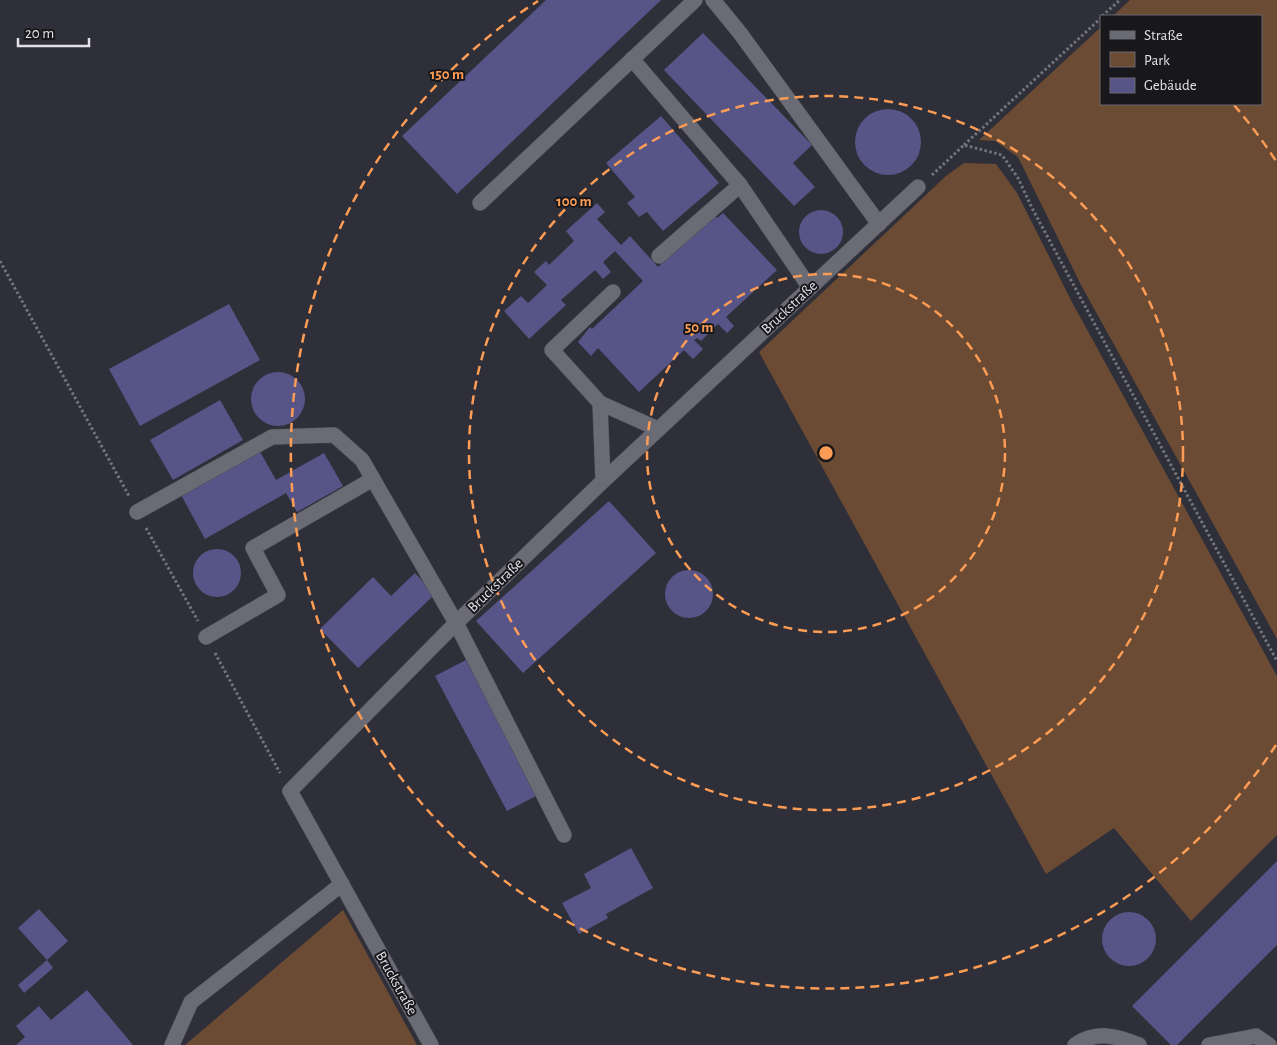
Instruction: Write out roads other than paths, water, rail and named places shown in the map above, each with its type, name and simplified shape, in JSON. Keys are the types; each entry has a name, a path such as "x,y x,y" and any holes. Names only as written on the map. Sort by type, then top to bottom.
{"street":[{"path":"480,203 695,0"},
{"path":"713,0 740,33 879,224"},
{"path":"632,59 740,185 810,288"},
{"path":"659,256 740,185"},
{"name":"Bruckstraße","path":"431,1045 290,791 456,623 603,481 918,187"},
{"path":"613,292 552,350 600,402 658,429"},
{"path":"600,402 603,481"},
{"path":"138,512 272,436 334,435 362,460 456,623 564,835"},
{"path":"206,637 278,595 253,548 373,479"},
{"path":"172,1045 192,1002 342,884"},
{"path":"1075,1045 1084,1038 1116,1036 1139,1045"},
{"path":"1209,1045 1256,1036 1269,1045"}]}
